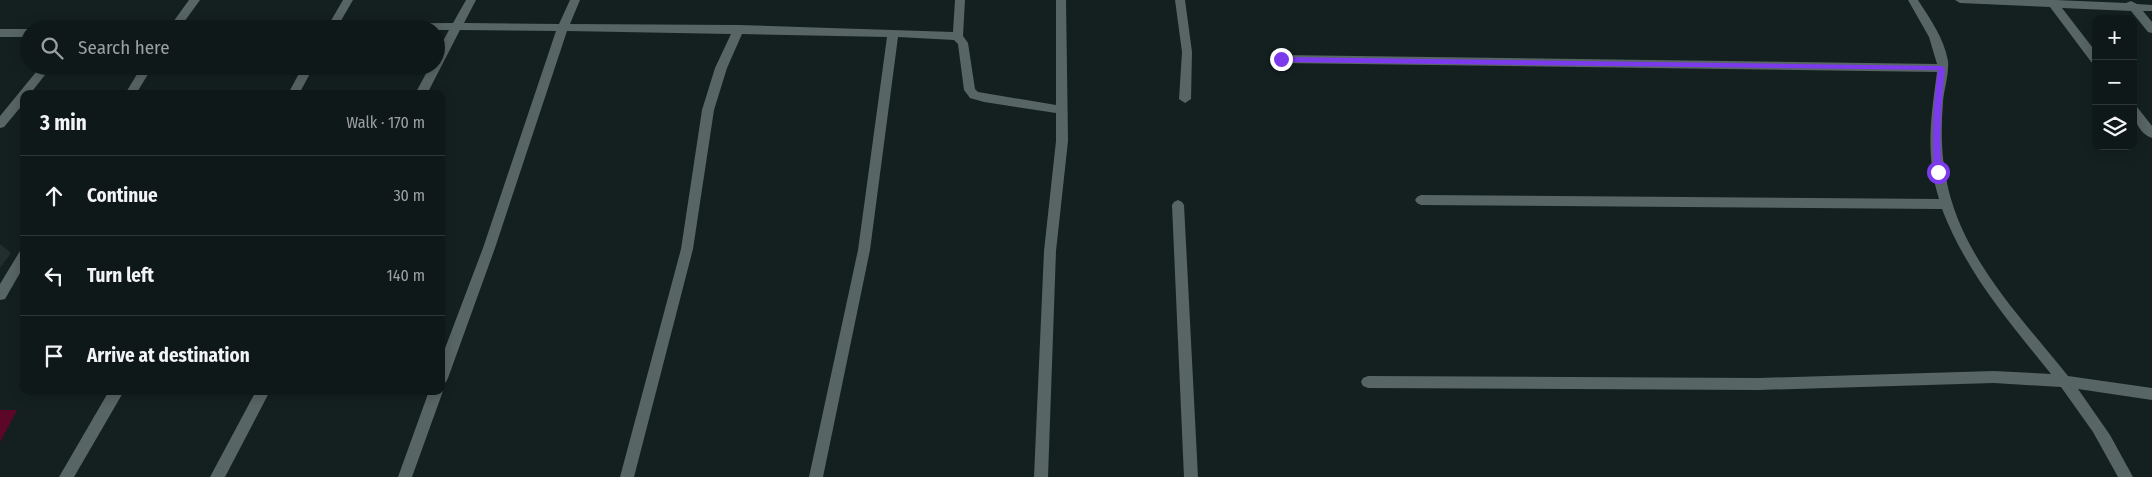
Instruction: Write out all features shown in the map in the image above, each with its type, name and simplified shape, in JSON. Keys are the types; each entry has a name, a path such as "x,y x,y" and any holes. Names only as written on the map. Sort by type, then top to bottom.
{"street":[{"path":"180,20 195,0"},
{"path":"337,20 348,0"},
{"path":"445,49 471,0"},
{"path":"445,367 490,248 563,27 575,0"},
{"path":"960,0 958,37 962,43 970,90 974,95 1063,110"},
{"path":"1042,477 1050,251 1062,142 1061,0"},
{"path":"1180,0 1187,52 1185,100"},
{"path":"1912,0 1925,18 1936,41 1942,61 1936,145 1938,172 1946,204 1964,246 1982,278 2093,420 2126,477"},
{"path":"1960,0 2131,4 2152,8"},
{"path":"2052,2 2092,55"},
{"path":"2131,4 2152,30"},
{"path":"445,27 739,29 958,37"},
{"path":"627,477 687,249 708,110 721,68 739,29"},
{"path":"0,33 20,33"},
{"path":"816,477 864,250 893,34"},
{"path":"1281,59 1942,68"},
{"path":"27,90 40,75"},
{"path":"133,90 142,75"},
{"path":"295,90 304,75"},
{"path":"423,90 431,75"},
{"path":"0,124 20,99"},
{"path":"2137,115 2152,134"},
{"path":"1421,200 1946,204"},
{"path":"1178,205 1190,477"},
{"path":"0,295 20,261"},
{"path":"1368,382 1759,384 1994,377 2064,381 2152,394"},
{"path":"66,477 115,395"},
{"path":"217,477 261,395"},
{"path":"405,477 435,395"}],"shaded area":[{"path":"0,410 17,410 0,442"}],"route":[{"path":"1281,59 1942,68 1936,145 1938,172"}]}
